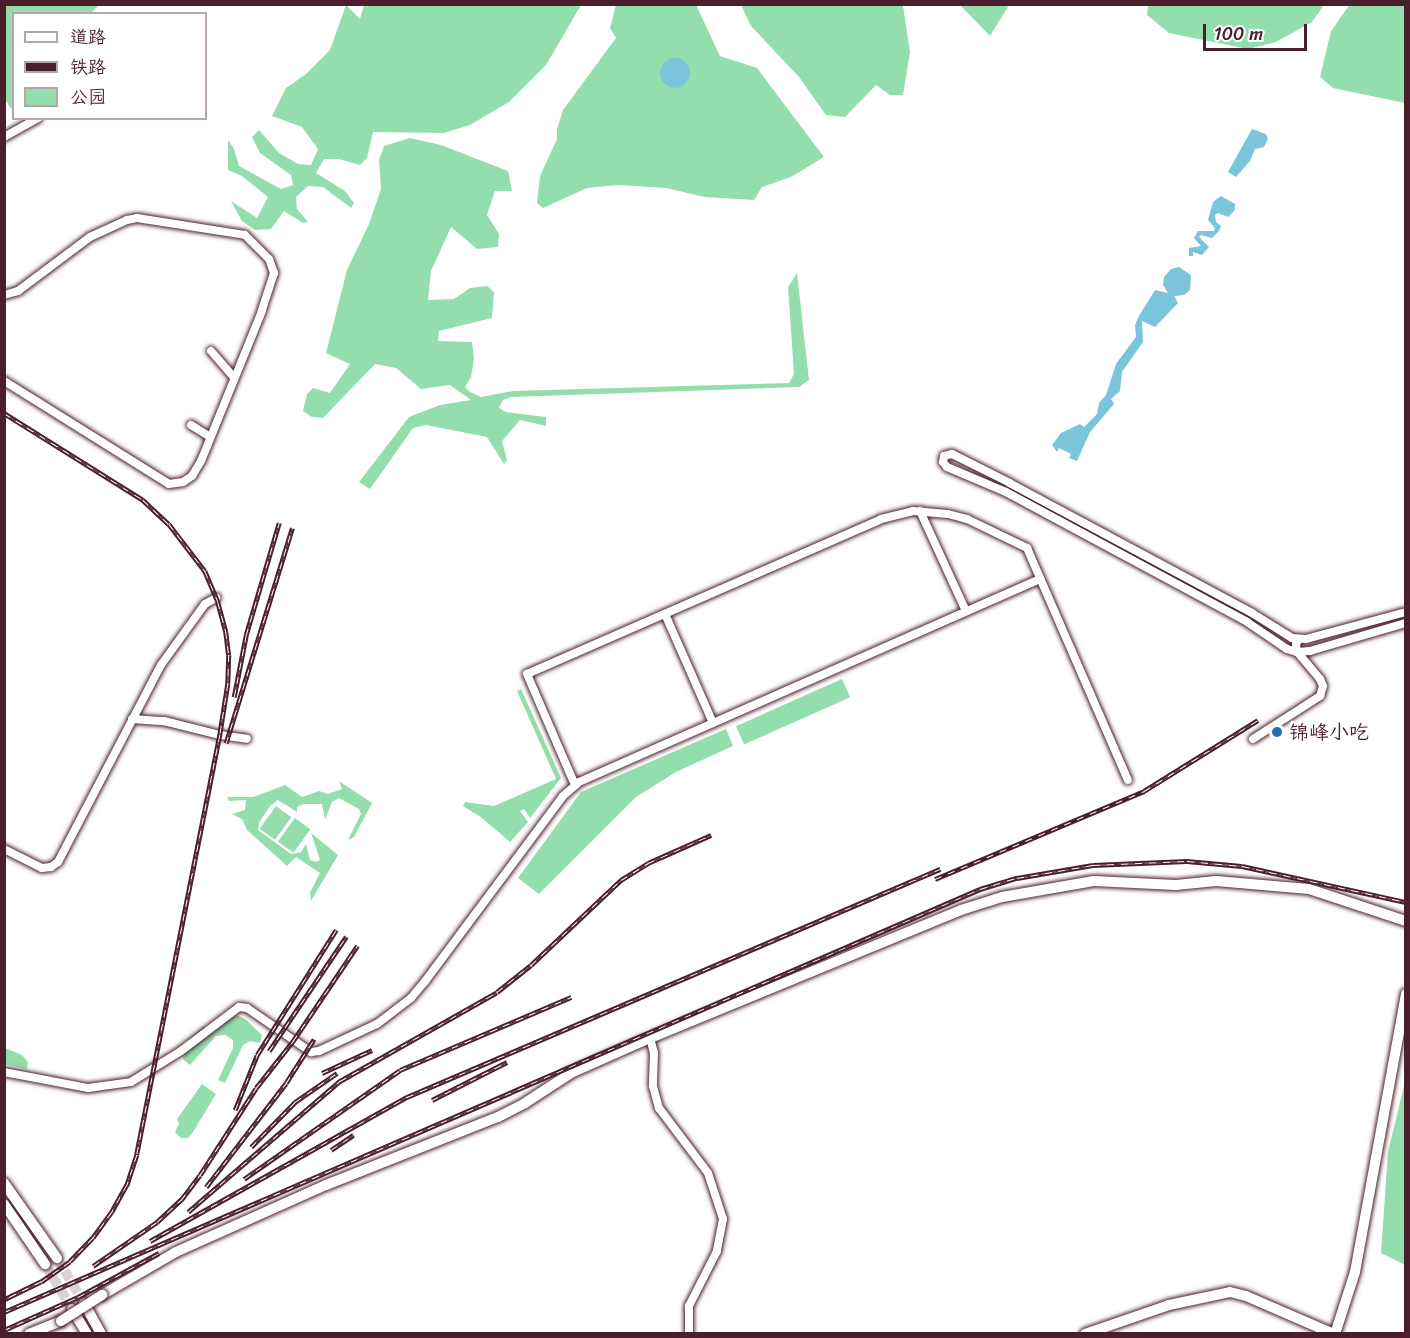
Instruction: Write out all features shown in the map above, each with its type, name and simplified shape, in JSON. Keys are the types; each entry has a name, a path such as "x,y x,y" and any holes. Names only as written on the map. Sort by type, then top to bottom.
{"street":[{"path":"4,137 34,120"},
{"path":"4,296 18,291 90,237 127,220 137,218 245,235 270,259 274,273 262,311 192,476 175,485 4,381"},
{"path":"211,351 234,377"},
{"path":"190,425 210,437"},
{"path":"1253,739 1320,696 1323,686 1320,679 1299,655 1246,622 1006,492 947,467 943,462 944,456 952,453 1010,483 1252,613 1292,638 1306,639 1406,612"},
{"path":"920,511 966,611"},
{"path":"575,785 526,674 881,519 920,511 967,519 1026,548 1128,780"},
{"path":"4,1072 88,1088 131,1082 181,1051 239,1007 247,1008 311,1052 319,1051 377,1024 411,998 426,980 563,796 575,785 1040,579"},
{"path":"4,849 42,868 51,867 58,862 172,647 205,604 216,598"},
{"path":"665,614 713,723"},
{"path":"1299,655 1406,623"},
{"path":"1299,639 1296,644 1299,655"},
{"path":"132,719 164,721 220,735 247,739"},
{"path":"29,1334 61,1321 176,1252 357,1172 498,1117 525,1104 572,1073 650,1038 961,910 1002,897 1094,881 1176,885 1216,881 1309,889 1406,921"},
{"path":"1085,1334 1169,1305 1230,1292 1246,1296 1334,1334 1355,1272 1406,994"},
{"path":"650,1038 654,1053 653,1086 659,1108 708,1173 723,1219 717,1251 689,1306 689,1334"},
{"path":"4,1183 57,1258"},
{"path":"4,1204 45,1264"},
{"path":"84,1303 101,1334"},
{"path":"72,1310 87,1334"}],"green space":[{"path":"5,4 99,5 92,12 12,12 12,108 5,99"},
{"path":"1148,4 1324,5 1312,22 1276,42 1248,49 1169,33 1147,15"},
{"path":"1350,4 1405,5 1405,103 1333,88 1320,77 1331,31"},
{"path":"346,5 360,19 364,5 581,5 546,65 509,102 470,125 444,133 373,132 367,158 360,165 339,159 324,159 316,173 345,191 354,203 351,208 323,187 308,186 296,197 297,209 308,222 303,223 284,211 271,229 255,230 242,221 231,201 257,218 268,197 242,176 228,170 228,140 234,149 239,166 281,189 293,185 291,175 260,153 252,137 259,130 279,153 298,164 311,165 318,149 302,127 272,116 286,88 306,74 330,50"},
{"path":"616,5 696,5 720,56 757,68 824,157 791,177 762,187 754,200 705,197 666,188 618,185 587,188 543,208 537,203 540,176 557,139 557,129 563,110 616,38 610,28"},
{"path":"741,5 906,5 903,6 910,52 903,95 890,95 876,85 845,117 826,115 799,77 751,26"},
{"path":"960,5 1009,5 990,36"},
{"path":"410,138 441,145 508,171 512,191 495,191 487,215 499,234 498,247 477,249 451,227 431,271 428,300 454,299 470,288 487,286 494,292 492,318 439,331 438,341 472,342 474,359 471,377 465,387 470,392 481,397 513,391 789,383 794,374 788,287 797,273 809,380 799,387 511,397 503,400 499,408 506,412 546,417 546,426 520,420 502,441 507,460 504,464 487,437 426,425 413,428 370,489 359,482 409,417 440,405 471,400 450,385 421,389 396,368 375,364 323,418 312,417 303,411 307,394 313,388 330,393 350,364 326,353 347,270 369,224 381,189 379,160 384,146"},
{"path":"842,679 850,697 744,744 736,726"},
{"path":"521,689 561,778 530,818 524,809 520,811 528,822 510,842 482,818 463,806 465,802 494,806 556,779 517,691"},
{"path":"726,729 733,746 676,772 636,797 539,894 518,878 581,792"},
{"path":"339,781 372,803 354,837 348,840 361,814 359,809 339,798 332,802 325,820 322,804 303,804 297,807 297,812 278,800 270,806 259,823 258,830 291,854 301,852 306,844 310,860 316,862 320,860 311,833 338,855 311,901 310,893 320,873 296,857 287,866 247,830 242,819 232,814 245,810 246,800 229,801 227,797 253,797 285,785 302,797 319,791 328,794 342,789"},
{"path":"276,806 291,817 275,840 260,829"},
{"path":"295,818 310,829 293,853 278,841"},
{"path":"232,1013 245,1019 262,1035 260,1043 250,1041 243,1045 225,1083 218,1080 233,1048 233,1040 225,1035 216,1036 190,1065 184,1060 179,1048 203,1027 217,1026"},
{"path":"5,1048 22,1055 28,1062 27,1069 5,1064"},
{"path":"1405,1082 1405,1265 1381,1253 1388,1152"},
{"path":"202,1084 216,1094 193,1132 188,1138 181,1138 175,1132 179,1124 177,1119"}],"water":[{"path":"675,58 685,63 690,73 685,83 675,88 665,83 660,73 665,63"},
{"path":"1252,129 1266,134 1268,139 1264,147 1255,149 1250,161 1236,177 1228,172"},
{"path":"1221,196 1235,204 1235,210 1228,217 1218,213 1215,215 1216,222 1221,226 1219,231 1212,238 1201,235 1199,237 1209,247 1202,255 1193,252 1193,256 1189,256 1189,248 1201,246 1194,238 1198,231 1214,231 1215,228 1208,220 1213,202"},
{"path":"1179,267 1191,275 1190,290 1184,295 1174,296 1178,303 1155,327 1142,321 1143,342 1122,372 1120,391 1111,399 1114,404 1090,432 1077,461 1069,458 1071,454 1059,448 1057,452 1052,445 1061,433 1080,424 1084,427 1097,414 1099,403 1106,395 1116,364 1136,337 1135,325 1139,316 1155,290 1168,293 1163,285 1164,277 1171,269"}],"tunnel":[{"path":"57,1258 84,1303"},
{"path":"45,1264 72,1309"}],"railway":[{"path":"4,413 143,500 169,524 205,571 218,602 229,655 228,684 220,735 137,1155 127,1185 112,1212 93,1238 70,1262 41,1282 4,1300"},
{"path":"234,697 246,635 279,523"},
{"path":"226,743 292,528"},
{"path":"935,879 1144,791 1258,720"},
{"path":"188,1212 340,1081 497,992 531,965 621,880 648,863 711,835"},
{"path":"4,1312 980,889 1017,878 1093,865 1187,861 1242,866 1406,902"},
{"path":"150,1241 407,1097 940,869"},
{"path":"235,1110 257,1055 336,930"},
{"path":"269,1051 346,937"},
{"path":"93,1266 157,1222 181,1200 200,1175 256,1088 293,1041 357,946"},
{"path":"244,1179 400,1070 571,997"},
{"path":"206,1187 286,1083 314,1039"},
{"path":"322,1073 372,1050"},
{"path":"432,1100 507,1062"},
{"path":"251,1147 295,1102 337,1073"},
{"path":"331,1150 353,1135"},
{"path":"4,1330 78,1297 159,1253"}],"place":[{"name":"锦峰小吃","path":"1277,732"}]}
